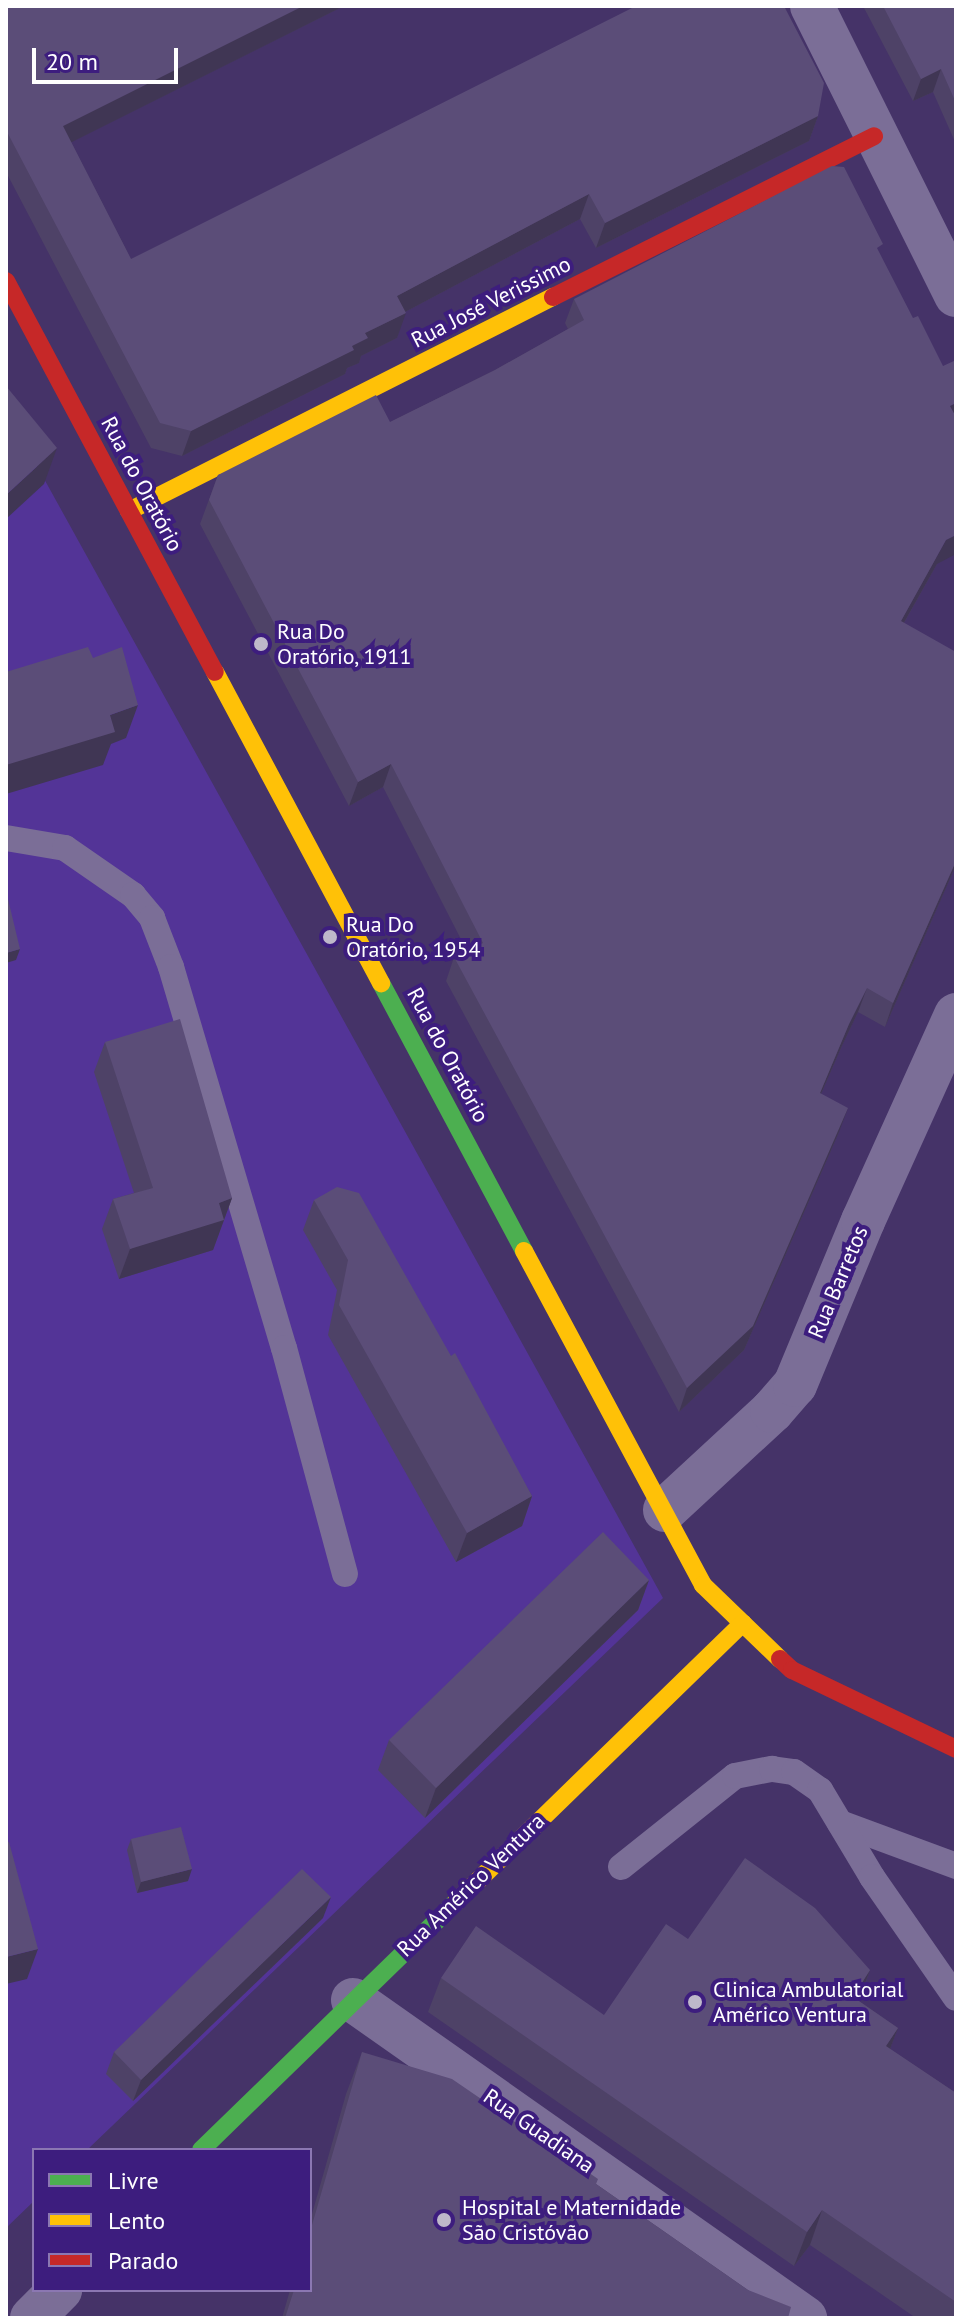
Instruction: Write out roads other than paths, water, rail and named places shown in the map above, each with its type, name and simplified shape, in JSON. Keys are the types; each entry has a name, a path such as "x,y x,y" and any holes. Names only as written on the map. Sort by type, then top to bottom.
{"street":[{"path":"812,6 874,136 956,295"},
{"name":"Rua José Verissimo","path":"129,511 874,136"},
{"name":"Rua do Oratório","path":"6,281 703,1585 792,1670 956,1749"},
{"name":"Rua Barretos","path":"665,1510 772,1411 795,1385 863,1221 956,1015"},
{"name":"Rua Américo Ventura","path":"203,2148 743,1623"},
{"name":"Rua Guadiana","path":"353,2000 805,2318"},
{"path":"32,2318 58,2292"}],"lane":[{"path":"6,838 65,848 133,895 152,918 171,967 284,1348 345,1574"},
{"path":"621,1867 735,1776 772,1769 794,1772 820,1790 872,1877 956,1998"},
{"path":"840,1823 956,1866"}],"place":[{"name":"Rua Do Oratório, 1911","path":"261,644"},
{"name":"Rua Do Oratório, 1954","path":"330,937"},
{"name":"Clinica Ambulatorial Américo Ventura","path":"695,2002"},
{"name":"Hospital e Maternidade São Cristóvão","path":"444,2220"}]}
